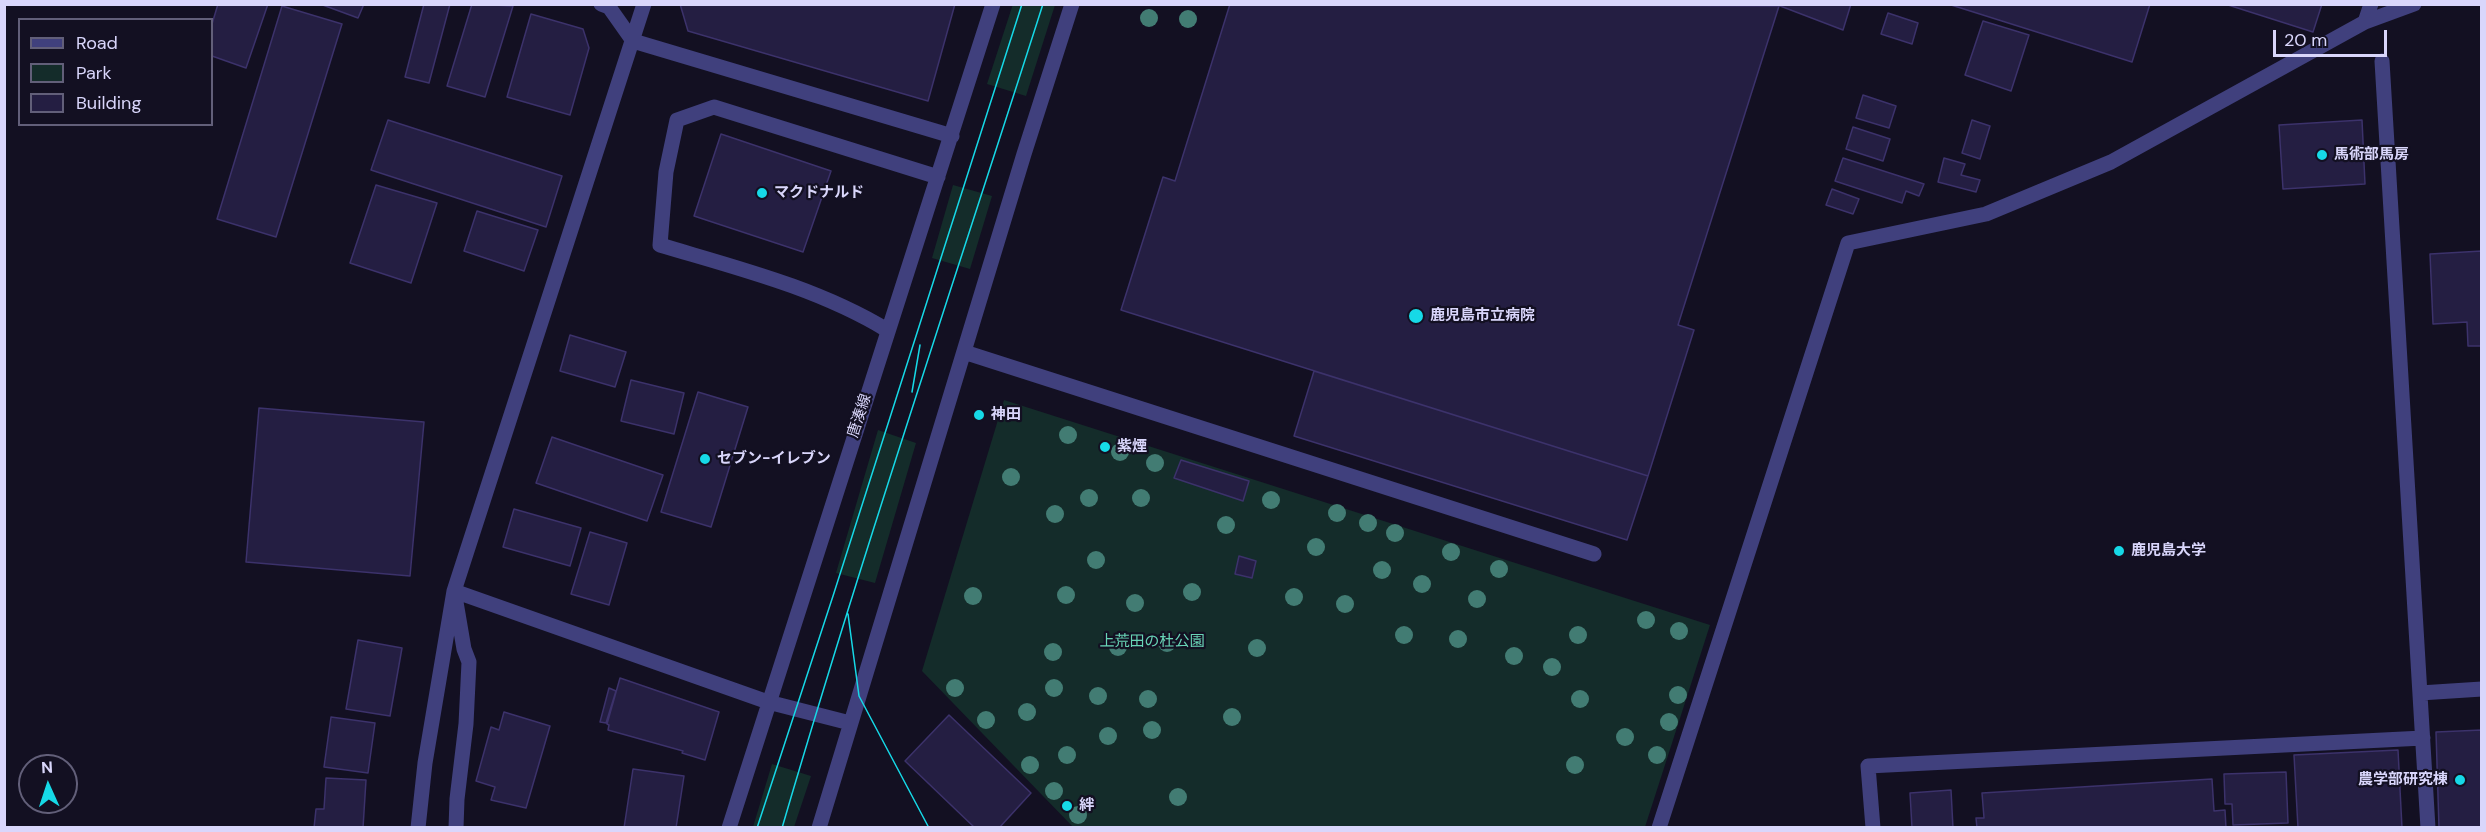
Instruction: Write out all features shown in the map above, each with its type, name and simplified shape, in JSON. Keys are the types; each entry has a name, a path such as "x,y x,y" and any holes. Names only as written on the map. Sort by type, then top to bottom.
{"street":[{"path":"601,4 609,7 633,41 952,136"},
{"path":"418,828 424,763 454,591 644,4"},
{"name":"唐湊線","path":"729,828 993,4"},
{"path":"819,828 1072,4"},
{"path":"2365,22 2371,4"},
{"path":"1659,828 1848,243 1986,214 2112,162 2365,22 2414,4"},
{"path":"2382,61 2428,828"},
{"path":"888,330 861,314 774,279 660,245 666,172 676,120 714,107 938,177"},
{"path":"964,352 1594,554"},
{"path":"454,591 768,702 850,723"},
{"path":"454,591 464,649 469,662 466,724 456,828"},
{"path":"2420,693 2481,689"},
{"path":"1873,828 1868,766 2422,738"}],"green space":[{"path":"1013,4 1055,5 1026,96 987,84"},
{"path":"953,185 992,196 970,269 932,258"},
{"name":"上荒田の杜公園","path":"1004,400 1710,625 1645,827 1073,827 922,671"},
{"path":"878,430 916,443 875,583 836,573"},
{"path":"772,764 811,776 794,827 753,827"}],"building":[{"path":"218,4 268,4 246,68 213,56 213,21"},
{"path":"320,4 364,4 358,18"},
{"path":"424,4 450,4 429,83 405,77"},
{"path":"472,4 513,6 485,97 447,86"},
{"path":"680,4 955,4 928,101 688,31"},
{"path":"1230,4 1779,6 1678,325 1694,330 1648,476 1121,310 1163,177 1175,181"},
{"path":"1775,4 1851,4 1843,30"},
{"path":"1948,4 2150,4 2132,62"},
{"path":"2225,4 2322,4 2313,32"},
{"path":"282,6 342,24 276,237 217,219"},
{"path":"1888,13 1918,23 1912,44 1881,34"},
{"path":"531,14 583,29 589,48 570,115 507,97"},
{"path":"1983,21 2029,35 2011,91 1965,75"},
{"path":"1863,95 1896,106 1889,128 1856,118"},
{"path":"388,120 562,176 546,227 371,170"},
{"path":"1972,120 1990,126 1980,159 1962,153"},
{"name":"馬術部馬房","path":"2362,120 2365,184 2283,189 2279,125"},
{"path":"1853,127 1890,139 1883,161 1846,149"},
{"name":"マクドナルド","path":"721,134 831,171 803,252 694,216"},
{"path":"1843,158 1924,184 1919,196 1906,191 1902,203 1835,181"},
{"path":"1944,158 1965,164 1961,175 1980,180 1976,192 1938,182"},
{"path":"376,185 437,203 411,283 350,263"},
{"path":"1832,189 1859,199 1853,214 1826,205"},
{"path":"477,211 538,230 524,271 464,251"},
{"path":"2482,251 2482,346 2468,346 2467,322 2433,324 2430,254"},
{"path":"570,335 626,352 615,387 560,371"},
{"path":"1314,371 1648,476 1627,540 1294,436"},
{"path":"631,380 684,393 674,434 621,421"},
{"name":"セブン-イレブン","path":"698,392 748,407 711,527 661,512"},
{"path":"259,408 424,422 410,576 246,562"},
{"path":"552,437 663,475 647,521 536,483"},
{"path":"1181,460 1249,481 1243,501 1174,478"},
{"path":"514,509 581,528 570,566 503,547"},
{"path":"590,532 627,543 609,605 571,594"},
{"path":"1239,556 1256,561 1252,578 1235,574"},
{"path":"358,640 402,648 390,716 346,709"},
{"path":"620,678 719,712 705,760 682,753 683,751 608,730 609,725 607,724"},
{"path":"609,688 616,691 606,723 600,722"},
{"path":"504,712 550,726 526,808 491,800 495,787 476,781 491,727 499,730"},
{"path":"949,715 1031,793 999,828 975,828 905,761"},
{"path":"331,717 375,723 368,773 324,767"},
{"name":"農学部研究棟","path":"2482,730 2482,828 2439,828 2436,732"},
{"path":"2398,750 2402,828 2298,828 2294,755"},
{"path":"633,769 684,776 676,828 624,828"},
{"path":"2286,772 2288,823 2233,825 2232,804 2225,804 2224,774"},
{"path":"326,778 366,780 363,828 314,828 316,809 324,809"},
{"path":"2212,779 2214,811 2225,810 2226,828 1977,828 1976,818 1984,818 1982,793"},
{"path":"1951,790 1953,828 1912,828 1910,793"}],"tram line":[{"path":"757,828 1022,4"},
{"path":"782,828 877,518 1043,4"},
{"path":"912,392 920,345"},
{"path":"848,614 859,696 929,828"}],"place":[{"name":"馬術部馬房","path":"2322,155"},
{"name":"マクドナルド","path":"762,193"},
{"name":"鹿児島市立病院","path":"1416,316"},
{"name":"神田","path":"979,415"},
{"name":"紫煙","path":"1105,447"},
{"name":"セブン-イレブン","path":"705,459"},
{"name":"鹿児島大学","path":"2119,551"},
{"name":"農学部研究棟","path":"2460,780"},
{"name":"絆","path":"1067,806"}]}
